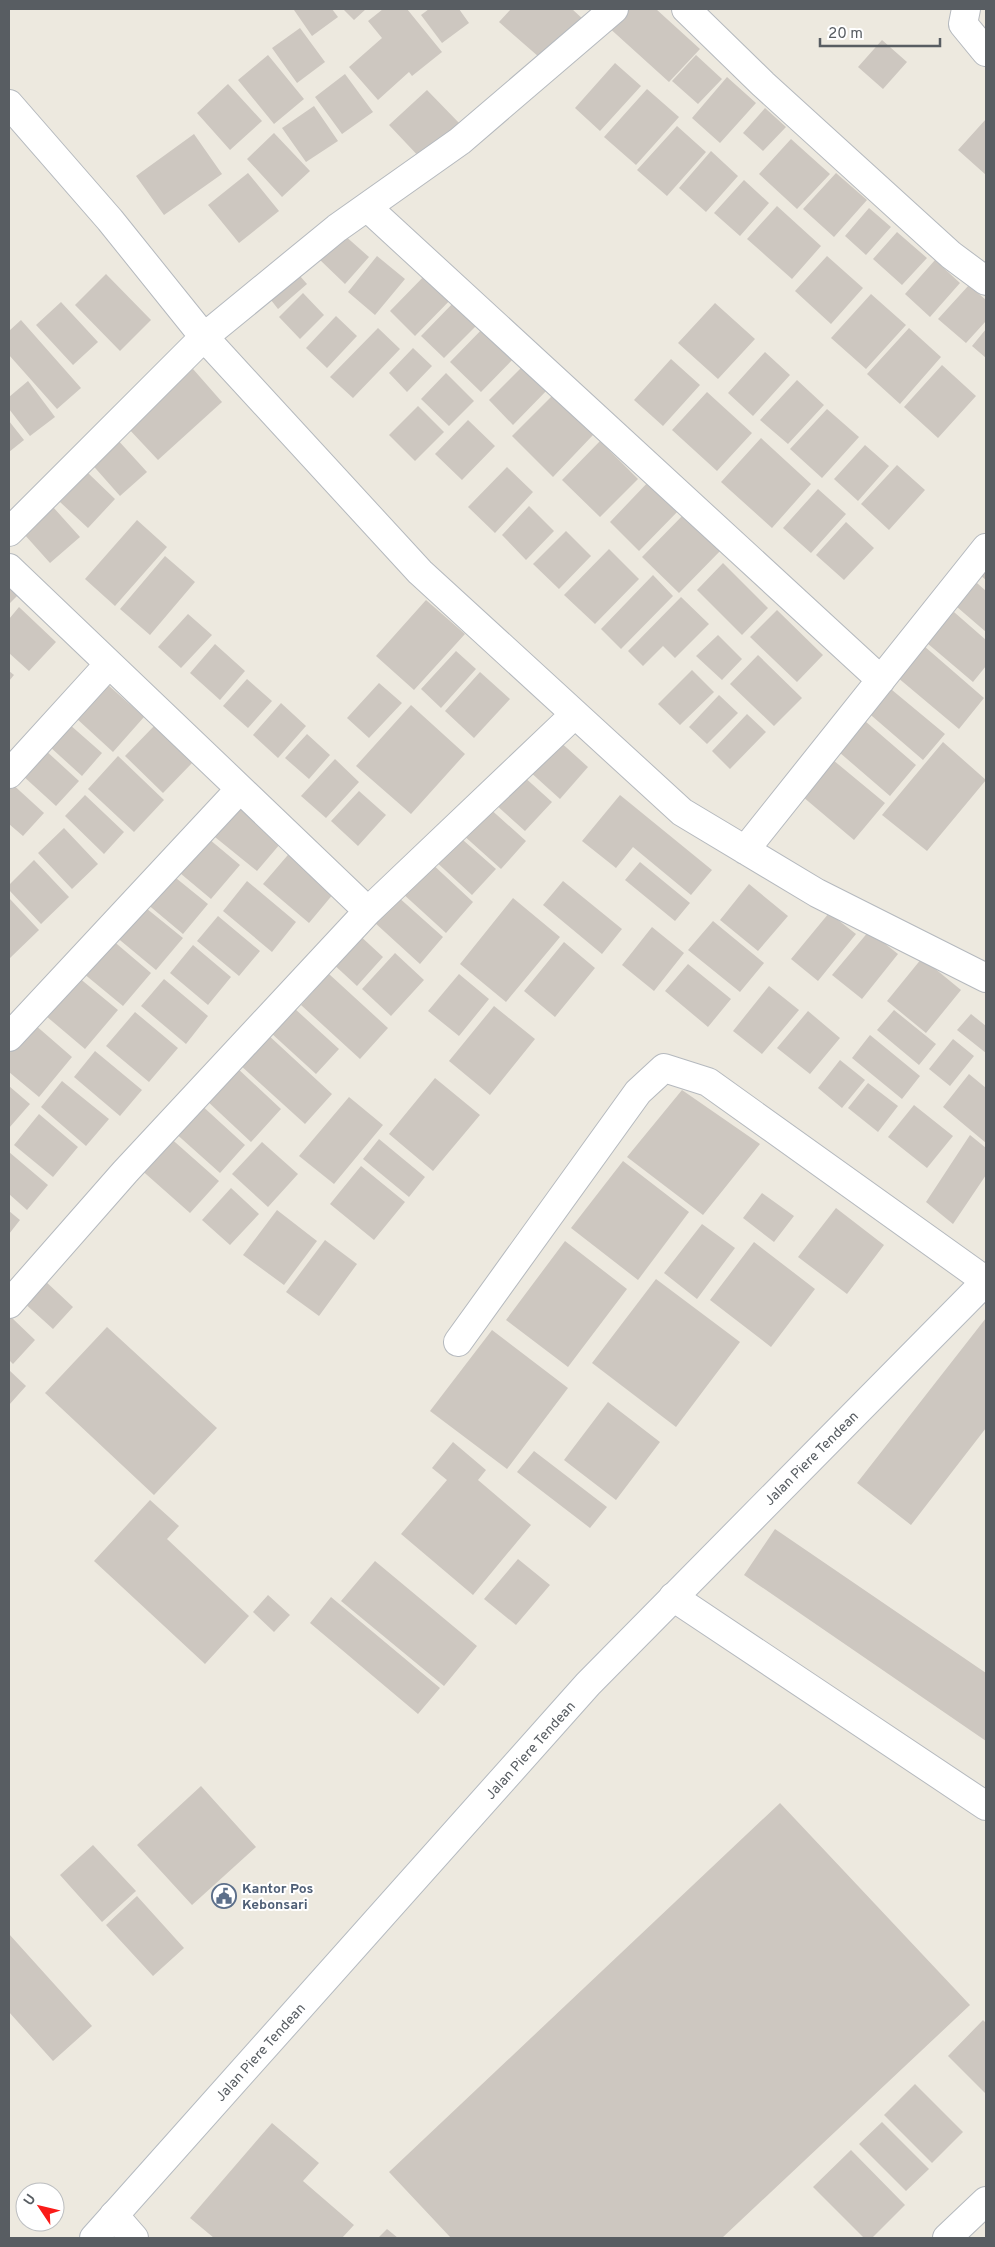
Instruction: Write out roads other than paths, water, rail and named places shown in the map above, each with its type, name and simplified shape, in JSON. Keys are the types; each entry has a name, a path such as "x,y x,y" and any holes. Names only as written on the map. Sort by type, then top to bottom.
{"street":[{"path":"9,532 204,337 337,228 460,141 614,9"},
{"path":"686,9 764,84 951,255 986,280"},
{"path":"966,9 962,24 986,52"},
{"path":"9,104 110,220 204,337 420,572 682,812 817,893 986,978"},
{"path":"367,207 881,680"},
{"path":"745,850 986,548"},
{"path":"9,568 368,911"},
{"path":"9,774 110,664"},
{"path":"9,1304 125,1172 368,911 575,714"},
{"path":"9,1037 240,789"},
{"path":"458,1342 638,1092 664,1068 708,1082 986,1281"},
{"name":"Jalan Piere Tendean","path":"94,2238 582,1692 986,1281"},
{"path":"673,1598 986,1806"},
{"path":"947,2238 986,2201"},
{"path":"114,2215 134,2238"}],"place":[{"name":"Kantor Pos Kebonsari","path":"224,1896"}]}
